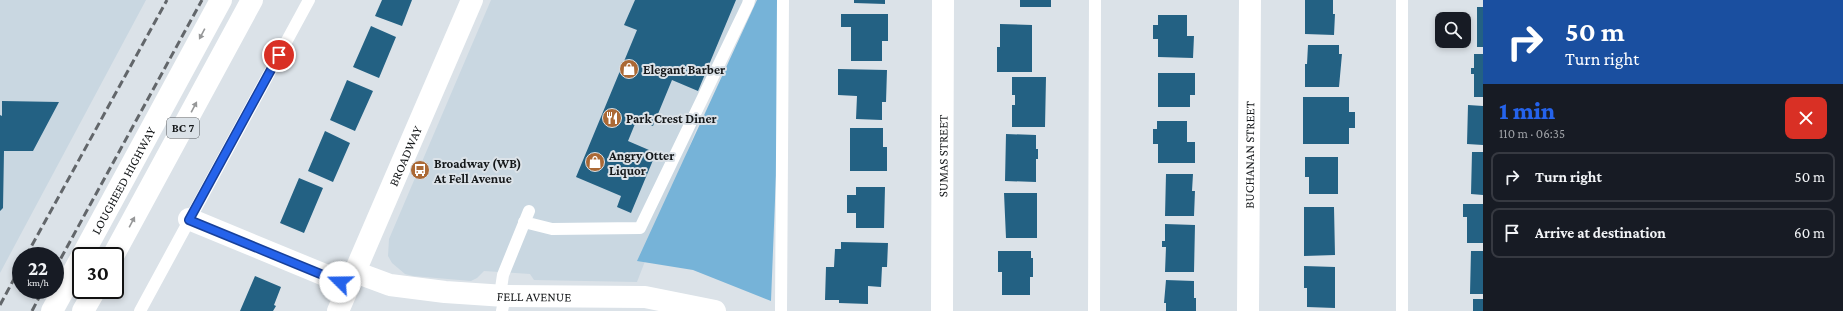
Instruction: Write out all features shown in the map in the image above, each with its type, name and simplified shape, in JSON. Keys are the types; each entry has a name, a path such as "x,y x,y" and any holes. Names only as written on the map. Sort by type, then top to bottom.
{"street":[{"name":"LOUGHEED HIGHWAY","path":"87,247 221,0"},
{"name":"LOUGHEED HIGHWAY","path":"118,247 252,0"},
{"name":"BROADWAY","path":"338,311 472,0"},
{"name":"SUMAS STREET","path":"942,0 942,311"},
{"name":"BUCHANAN STREET","path":"1248,311 1250,0"},
{"name":"FELL AVENUE","path":"189,220 352,279 502,301 645,297 715,311"},
{"name":"LOUGHEED HIGHWAY","path":"52,311 72,275"},
{"path":"83,311 90,299"}],"lane":[{"path":"140,311 309,0"},
{"path":"502,301 503,275 527,216 552,229 640,228 688,132 749,0"},
{"path":"781,311 783,0"},
{"path":"1094,311 1095,0"},
{"path":"1402,0 1402,311"}],"shaded area":[{"path":"0,0 146,0 14,247 12,247 12,251 0,273"},
{"path":"491,0 746,0 637,282 534,280 530,274 484,271 477,278 471,281 413,276 405,274 392,263 388,256 389,239"},
{"path":"757,0 783,0 771,301 693,270 637,261"}],"building":[{"path":"382,0 412,0 402,26 375,16"},
{"path":"635,0 736,0 698,91 672,80 653,126 637,119 628,141 656,153 631,213 617,207 621,196 576,177 637,30 624,25"},
{"path":"854,0 885,0 885,4 854,3"},
{"path":"1020,0 1051,0 1051,7 1020,7"},
{"path":"1305,0 1333,0 1333,14 1335,14 1334,35 1305,34"},
{"path":"1477,7 1483,7 1483,47 1477,47"},
{"path":"841,14 888,14 888,41 882,41 882,61 851,61 851,27 841,27"},
{"path":"1158,15 1187,15 1187,36 1194,36 1193,58 1158,57 1158,39 1153,39 1153,25 1158,25"},
{"path":"1000,24 1032,25 1032,72 997,72 997,47 1000,47"},
{"path":"371,26 396,37 379,78 353,67"},
{"path":"1308,45 1339,45 1339,54 1342,54 1339,87 1305,87 1305,64 1307,64"},
{"path":"1474,54 1483,54 1483,97 1474,97 1474,74 1471,74 1471,68 1474,68"},
{"path":"838,69 887,70 886,102 882,102 882,120 856,119 857,96 838,95"},
{"path":"1158,73 1195,73 1195,95 1190,95 1190,107 1158,107"},
{"path":"1012,77 1046,77 1045,127 1012,127 1012,105 1015,105 1015,95 1012,95"},
{"path":"347,80 373,91 355,131 330,120"},
{"path":"1303,97 1349,97 1349,112 1355,112 1355,128 1349,128 1349,144 1303,144"},
{"path":"2,101 59,102 33,151 4,151 3,208 0,211 0,115 2,116"},
{"path":"1468,105 1483,106 1483,145 1467,144"},
{"path":"1157,121 1187,121 1187,142 1195,142 1195,163 1158,163 1158,144 1153,144 1153,129 1157,129"},
{"path":"850,128 883,128 883,147 887,147 887,171 850,171"},
{"path":"325,131 350,143 333,182 308,171"},
{"path":"1006,134 1036,135 1038,159 1036,159 1036,182 1005,181"},
{"path":"1472,152 1483,152 1483,195 1471,194"},
{"path":"1305,157 1338,157 1338,194 1309,194 1309,177 1305,177"},
{"path":"1166,174 1193,174 1192,191 1195,191 1194,216 1165,216"},
{"path":"299,178 323,188 304,233 280,223"},
{"path":"856,187 885,187 884,228 856,228 856,213 847,213 847,195 856,195"},
{"path":"1004,193 1037,193 1037,238 1006,238"},
{"path":"1463,204 1483,204 1483,243 1467,243 1467,217 1463,217"},
{"path":"1304,207 1334,207 1335,255 1304,256"},
{"path":"1165,224 1195,225 1194,272 1165,272 1166,247 1162,247 1162,241 1165,241"},
{"path":"841,242 888,243 887,267 882,267 881,287 868,286 868,304 839,303 839,300 825,300 826,267 834,267 835,249 841,249"},
{"path":"998,251 1031,251 1031,258 1033,258 1033,277 1030,277 1030,295 1002,295 1002,272 998,272"},
{"path":"1471,251 1483,251 1483,294 1470,294"},
{"path":"1304,266 1335,267 1335,308 1307,307 1307,288 1304,288"},
{"path":"255,276 281,287 274,305 276,306 273,311 240,311"},
{"path":"1166,280 1194,281 1196,311 1166,311 1166,303 1164,303"},
{"path":"1473,299 1483,299 1483,311 1473,311"}],"railway":[{"path":"31,247 167,0"},
{"path":"64,253 202,0"},
{"path":"0,305 12,283"},
{"path":"32,311 38,299"}],"place":[{"name":"Elegant Barber","path":"629,69"},
{"name":"Park Crest Diner","path":"612,118"},
{"name":"Angry Otter Liquor","path":"595,162"},
{"name":"Broadway (WB) At Fell Avenue","path":"420,170"}],"route":[{"path":"279,55 189,220 340,282"}]}
